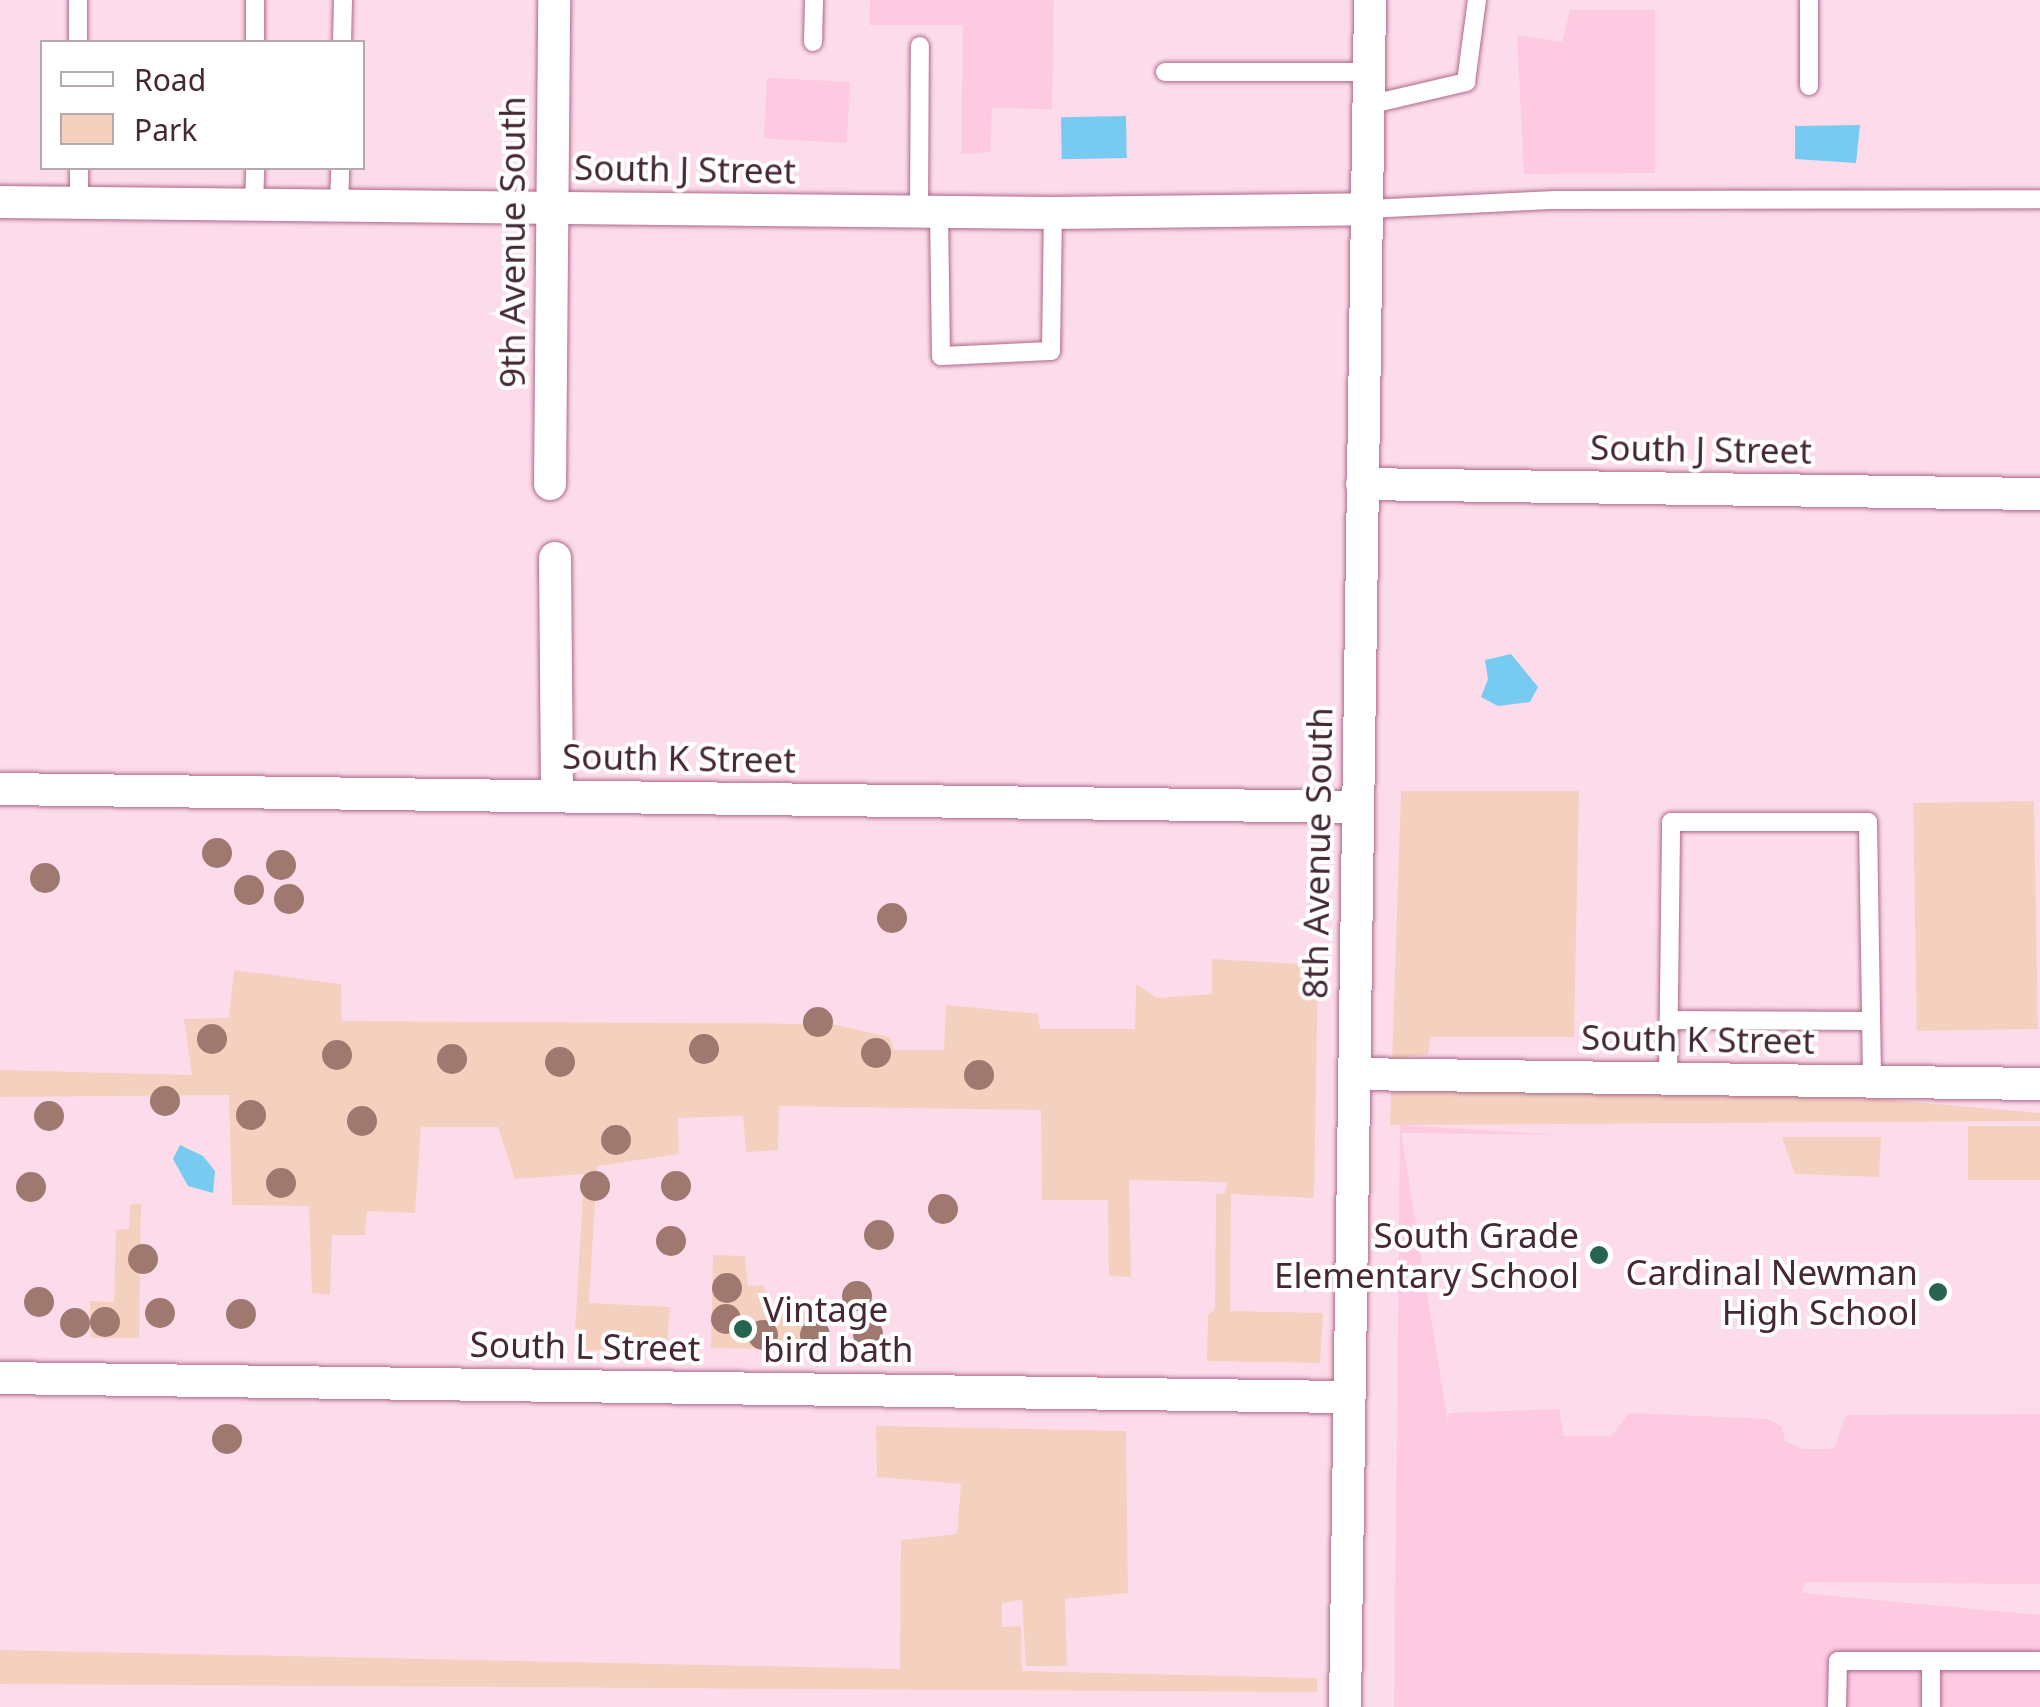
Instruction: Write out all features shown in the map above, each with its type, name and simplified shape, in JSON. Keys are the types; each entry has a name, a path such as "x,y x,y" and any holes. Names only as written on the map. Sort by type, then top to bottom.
{"street":[{"name":"9th Avenue South","path":"550,484 554,0"},
{"name":"8th Avenue South","path":"1346,1707 1370,0"},
{"name":"South J Street","path":"0,202 1053,213 1368,209"},
{"name":"South J Street","path":"1362,484 2040,494"},
{"path":"555,558 557,796"},
{"name":"South K Street","path":"0,788 1358,806"},
{"name":"South K Street","path":"1354,1074 2040,1084"},
{"name":"South L Street","path":"0,1378 1349,1397"}],"lane":[{"path":"78,0 78,40"},
{"path":"255,0 255,40"},
{"path":"342,40 343,0"},
{"path":"813,42 814,0"},
{"path":"1368,105 1466,82 1477,0"},
{"path":"1809,86 1810,0"},
{"path":"920,46 941,356 1052,352 1053,213"},
{"path":"1165,72 1368,72"},
{"path":"79,170 79,203"},
{"path":"254,204 255,170"},
{"path":"339,205 340,170"},
{"path":"1368,209 1555,200 2040,199"},
{"path":"1668,1078 1670,822 1868,822 1872,1082"},
{"path":"1669,1020 1871,1021"},
{"path":"1837,1707 1838,1661 2040,1661"},
{"path":"1931,1661 1931,1707"}],"shaded area":[{"path":"870,0 1054,0 1052,109 992,108 990,152 961,154 963,25 869,25"},
{"path":"1570,10 1655,10 1655,173 1524,174 1517,35 1562,42"},
{"path":"767,78 850,82 847,143 764,139"},
{"path":"1400,1125 1561,1135 1401,1133 1448,1423 1449,1413 1559,1409 1564,1436 1611,1436 1629,1413 1768,1419 1782,1427 1785,1441 1801,1449 1834,1449 1846,1415 2040,1414 2040,1584 1806,1582 1801,1593 2040,1615 2040,1707 1394,1707"}],"green space":[{"path":"1401,791 1579,791 1574,1037 1431,1037 1428,1054 1399,1058 2040,1113 2040,1121 1390,1125"},
{"path":"2034,801 2038,1029 1917,1031 1913,803"},
{"path":"1212,959 1318,965 1314,1198 1231,1194 1230,1311 1323,1313 1320,1363 1207,1361 1208,1316 1215,1309 1216,1194 1224,1194 1228,1182 1129,1180 1131,1277 1109,1276 1108,1200 1042,1200 1041,1110 779,1106 778,1150 746,1152 743,1116 678,1118 679,1154 597,1166 589,1303 670,1307 667,1348 574,1351 584,1174 515,1179 498,1127 421,1127 415,1213 367,1211 365,1235 332,1235 330,1295 312,1293 309,1206 232,1205 229,1095 0,1097 0,1070 192,1075 184,1019 229,1018 234,970 341,984 342,1021 831,1024 890,1037 894,1050 944,1050 946,1005 1038,1014 1040,1029 1135,1029 1136,984 1157,998 1212,994"},
{"path":"1968,1126 2040,1126 2040,1180 1968,1180"},
{"path":"1782,1137 1881,1137 1879,1177 1795,1174"},
{"path":"141,1203 139,1338 91,1338 90,1301 114,1302 116,1230 129,1229 130,1205"},
{"path":"713,1255 745,1256 748,1286 763,1285 772,1306 825,1311 826,1350 711,1348"},
{"path":"876,1426 1126,1431 1128,1593 1065,1599 1067,1666 1026,1666 1022,1600 1002,1603 1002,1627 1021,1626 1022,1671 1317,1678 1317,1692 0,1684 0,1650 900,1669 901,1540 957,1534 961,1484 877,1477"}],"water":[{"path":"1126,116 1127,158 1062,159 1061,117"},
{"path":"1860,125 1856,163 1795,159 1795,126"},
{"path":"1511,654 1538,687 1530,702 1498,706 1481,697 1488,679 1485,660"},
{"path":"180,1145 203,1156 215,1171 213,1193 188,1186 173,1159"}],"place":[{"name":"South Grade Elementary School","path":"1599,1255"},
{"name":"Cardinal Newman High School","path":"1938,1292"},
{"name":"Vintage bird bath","path":"743,1329"}]}
